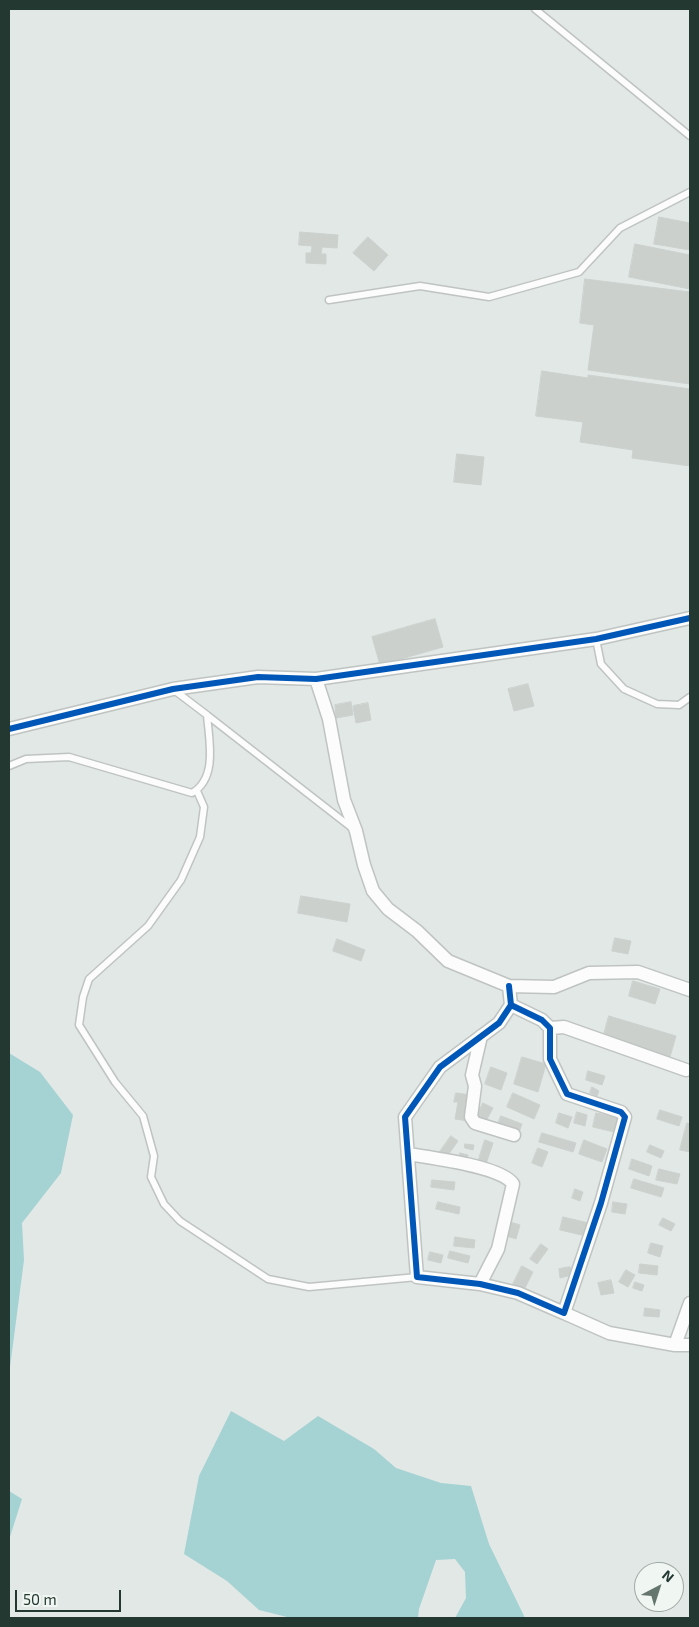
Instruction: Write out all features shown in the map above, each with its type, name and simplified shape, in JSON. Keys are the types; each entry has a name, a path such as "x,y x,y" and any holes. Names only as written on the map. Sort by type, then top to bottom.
{"street":[{"path":"9,729 173,689 258,676 316,679 596,639 690,618"},
{"path":"316,679 329,719 344,800 356,831 364,865 373,891 388,909 417,932 448,961 509,986 554,987 589,973 638,972 690,990"},
{"path":"509,986 511,1005 499,1023 440,1067 405,1117 418,1277 480,1284 518,1294 564,1312 609,1333 675,1345 690,1345"},
{"path":"511,1005 542,1020 550,1028 550,1059 567,1094 621,1112 625,1117 601,1203 564,1312"},
{"path":"550,1028 564,1027 686,1070"},
{"path":"481,1036 472,1075 476,1086 472,1117 475,1123 514,1135"},
{"path":"408,1154 471,1165 509,1178 512,1184 498,1249 480,1284"},
{"path":"675,1345 690,1303"}],"lane":[{"path":"535,9 690,136"},
{"path":"329,300 420,286 489,297 579,272 620,228 690,192"},
{"path":"596,639 601,664 624,689 656,704 679,705 690,697"},
{"path":"173,689 320,801 356,831"},
{"path":"9,766 26,759 69,757 192,793 197,791 206,777 211,756 207,715"},
{"path":"197,791 204,808 200,837 181,880 148,926 89,979 83,996 79,1025 115,1082 143,1116 154,1156 150,1177 164,1204 180,1221 268,1279 309,1287 418,1277"}],"water":[{"path":"9,1053 40,1072 73,1115 61,1173 22,1223 24,1260 9,1375"},
{"path":"231,1411 284,1441 318,1416 374,1449 396,1468 441,1483 471,1486 489,1544 525,1618 455,1618 466,1598 465,1572 455,1559 436,1560 419,1609 418,1618 291,1618 259,1610 227,1581 184,1554 199,1476"},
{"path":"9,1491 22,1499 9,1540"}],"building":[{"path":"659,217 690,223 690,250 654,244"},
{"path":"300,232 338,235 337,248 322,247 321,254 326,254 326,264 306,263 306,253 311,253 312,246 299,245"},
{"path":"368,237 388,255 374,271 353,253"},
{"path":"635,244 690,255 690,289 629,277"},
{"path":"585,279 690,292 690,384 588,370 594,325 580,323"},
{"path":"542,371 588,378 588,375 690,389 690,466 632,458 633,450 580,442 583,422 536,416"},
{"path":"457,454 484,457 481,485 454,482"},
{"path":"435,619 443,647 380,665 372,637"},
{"path":"528,684 534,706 514,711 508,689"},
{"path":"351,702 353,715 336,718 335,705"},
{"path":"368,703 371,720 356,723 353,706"},
{"path":"301,896 350,904 347,922 298,913"},
{"path":"615,938 631,941 628,954 612,951"},
{"path":"337,939 365,950 361,961 333,951"},
{"path":"633,981 660,989 655,1004 629,996"},
{"path":"609,1016 676,1036 670,1057 603,1038"},
{"path":"522,1057 546,1064 538,1092 514,1084"},
{"path":"491,1067 507,1073 501,1090 485,1084"},
{"path":"588,1071 605,1076 602,1085 586,1080"},
{"path":"592,1087 599,1091 597,1096 590,1093"},
{"path":"456,1093 471,1095 468,1121 455,1119 458,1102 454,1102"},
{"path":"513,1093 540,1105 534,1119 507,1107"},
{"path":"483,1103 493,1108 485,1123 476,1118"},
{"path":"660,1110 682,1117 679,1126 657,1119"},
{"path":"577,1112 587,1115 585,1126 574,1123"},
{"path":"559,1113 572,1117 568,1128 556,1123"},
{"path":"596,1113 618,1117 614,1132 593,1127"},
{"path":"501,1116 522,1124 518,1135 497,1127"},
{"path":"687,1123 690,1124 690,1152 680,1150"},
{"path":"542,1133 576,1143 573,1152 539,1142"},
{"path":"451,1136 458,1141 446,1158 439,1153"},
{"path":"485,1140 493,1143 486,1164 478,1162"},
{"path":"584,1140 607,1149 602,1162 579,1154"},
{"path":"465,1144 474,1145 473,1150 465,1148"},
{"path":"650,1145 664,1151 661,1158 647,1152"},
{"path":"538,1148 548,1152 542,1167 532,1163"},
{"path":"460,1153 468,1155 466,1163 458,1160"},
{"path":"632,1159 652,1166 649,1176 629,1169"},
{"path":"659,1169 680,1174 677,1184 656,1180"},
{"path":"634,1179 664,1188 661,1197 631,1188"},
{"path":"432,1180 455,1182 454,1190 431,1187"},
{"path":"575,1189 583,1192 580,1201 572,1198"},
{"path":"438,1202 460,1207 459,1214 436,1209"},
{"path":"613,1202 627,1204 625,1214 612,1212"},
{"path":"563,1217 589,1223 586,1236 560,1230"},
{"path":"663,1218 675,1224 671,1231 659,1225"},
{"path":"510,1222 520,1225 516,1239 506,1236"},
{"path":"455,1237 475,1240 474,1248 454,1246"},
{"path":"651,1243 663,1246 660,1257 648,1253"},
{"path":"541,1244 548,1249 537,1264 530,1259"},
{"path":"450,1251 470,1256 468,1263 448,1258"},
{"path":"430,1252 443,1255 441,1263 428,1260"},
{"path":"640,1264 658,1266 657,1275 639,1273"},
{"path":"522,1266 533,1272 524,1290 513,1284"},
{"path":"570,1267 572,1275 560,1278 559,1269"},
{"path":"626,1270 635,1275 628,1287 619,1282"},
{"path":"611,1280 614,1293 601,1295 598,1283"},
{"path":"635,1282 644,1285 642,1291 633,1288"},
{"path":"645,1308 660,1310 659,1317 644,1316"}],"cycle path":[{"path":"9,729 173,689 258,677 316,679 596,639 690,618"},
{"path":"509,986 511,1005 499,1023 440,1067 405,1117 417,1277 480,1284 518,1293 564,1313 601,1203 625,1117 621,1112 567,1094 550,1059 550,1028 542,1020 511,1005"}]}
